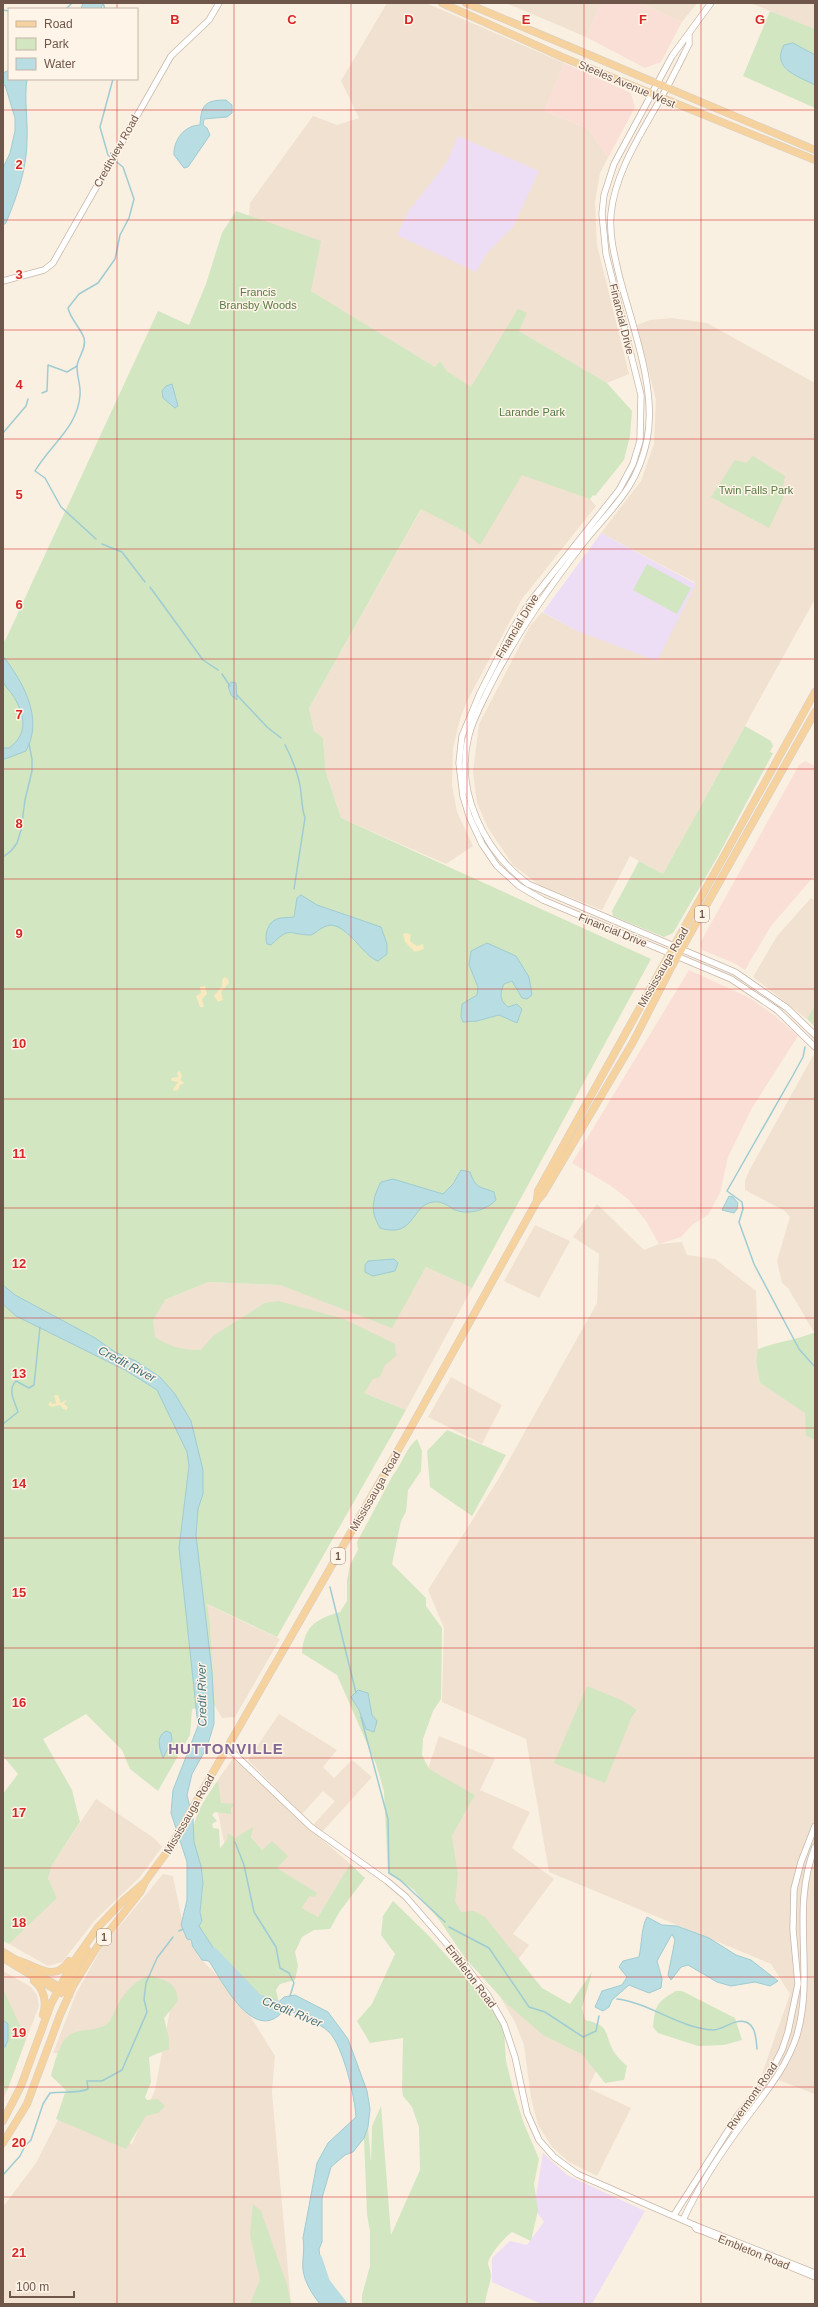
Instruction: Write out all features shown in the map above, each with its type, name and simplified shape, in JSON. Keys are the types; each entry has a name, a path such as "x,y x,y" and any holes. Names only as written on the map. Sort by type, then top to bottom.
{"main road":[{"name":"Steeles Avenue West","path":"442,3 562,57 661,99 815,160"},
{"name":"Steeles Avenue West","path":"466,3 815,150"},
{"path":"464,13 470,12 477,7"},
{"name":"Mississauga Road","path":"3,2143 27,2104 69,1995 97,1947 141,1891 169,1849 196,1800 228,1748 537,1200 543,1194 633,1042 676,952 815,692"},
{"name":"Mississauga Road","path":"537,1200 538,1191 624,1034 676,952 815,712"},
{"name":"Mississauga Road","path":"3,2120 21,2086 58,1989 98,1927 123,1901 146,1882"},
{"path":"69,1995 66,1984 96,1935 98,1927"},
{"path":"16,1960 45,1973 56,1972 66,1966 84,1939 91,1936"},
{"path":"3,1952 58,1989"},
{"path":"3,1958 23,1971 69,1995"},
{"path":"23,1971 38,1985 43,1993 45,2009 38,2029 40,2033"}],"street":[{"name":"Creditview Road","path":"3,281 44,270 53,263 171,56 209,20 219,3"},
{"name":"Financial Drive","path":"712,3 689,35 681,42 657,83 614,164 604,196 602,214 606,254 641,395 640,441 633,464 619,490 530,602 512,630 466,723 462,736 459,763 463,796 469,816 482,844 510,879 542,900 676,952 735,972 787,1008 815,1035"},
{"name":"Financial Drive","path":"689,35 689,44 668,87 625,165 616,190 611,214 613,248 648,393 648,426 641,463 622,499 583,544 524,623 503,660 472,724 468,736 466,762 469,797 480,826 497,855 515,875 549,895 676,952 742,985 786,1018 815,1047"},
{"name":"Embleton Road","path":"228,1748 311,1827 387,1881 406,1897 465,1965 487,1994 504,2024 515,2057 526,2113 539,2140 552,2155 577,2174 694,2225 815,2273"},
{"name":"Rivermont Road","path":"674,2215 738,2115 768,2077 784,2044 798,1984 794,1936 794,1889 801,1862 815,1826"},
{"name":"Rivermont Road","path":"684,2220 716,2162 775,2080 797,2036 806,1987 802,1935 804,1890 808,1864 815,1847"},
{"name":"Embleton Road","path":"694,2225 700,2230 815,2277"}],"shaded area":[{"path":"387,3 426,3 564,63 544,111 588,129 608,158 600,173 595,202 597,245 629,374 607,383 519,331 472,388 447,371 440,361 435,367 311,291 249,216 250,203 313,116 337,125 359,118 341,81"},
{"path":"506,3 601,3 586,37"},
{"path":"601,3 640,3 682,22 661,62 645,68 586,37"},
{"path":"640,3 697,3 682,22"},
{"path":"750,3 815,3 815,29"},
{"path":"564,63 631,93 635,107 608,158 588,129 544,111"},
{"path":"458,136 539,171 513,227 486,254 476,272 397,235 408,212 447,162"},
{"path":"672,318 707,323 815,383 815,599 663,874 630,856 602,910 539,885 513,865 488,828 477,803 473,772 479,724 530,626 542,612 577,631 696,583 601,533 641,481 654,444 656,400 637,325 650,320"},
{"path":"522,474 590,499 596,506 522,599 467,701 460,719 453,748 452,785 457,812 473,846 446,864 341,818 326,773 323,738 314,731 309,708 422,508 483,539"},
{"path":"601,533 696,584 657,661 577,631 543,612"},
{"path":"805,761 815,766 815,875 771,926 745,970 734,963 702,950 700,943 799,765"},
{"path":"811,898 815,901 815,1005 807,1019 753,977 777,936"},
{"path":"689,970 750,998 774,1015 798,1036 752,1108 728,1157 720,1193 708,1215 692,1225 681,1237 659,1244 646,1221 629,1200 611,1186 572,1163"},
{"path":"814,1054 815,1334 788,1288 782,1283 777,1261 790,1217 785,1211 745,1190 745,1181 749,1171"},
{"path":"597,1204 644,1250 659,1244 682,1242 687,1255 715,1259 756,1291 758,1349 756,1362 760,1383 806,1413 806,1436 815,1440 815,2094 762,2074 790,1994 771,1964 549,1872 526,1739 442,1702 444,1628 428,1590 499,1478 597,1303 599,1254 573,1237"},
{"path":"535,1225 570,1241 539,1298 504,1281"},
{"path":"426,1267 472,1288 406,1410 320,1375 255,1366 93,1331 208,1282 280,1285 392,1327"},
{"path":"451,1377 502,1405 482,1444 428,1417"},
{"path":"206,1604 280,1639 235,1717 222,1718 215,1706 210,1625"},
{"path":"279,1714 337,1750 323,1767 334,1778 352,1760 372,1777 322,1832 313,1825 335,1801 323,1791 302,1814 248,1760"},
{"path":"439,1736 495,1759 480,1790 530,1812 512,1848 554,1879 513,1934 529,1945 511,1969 597,2069 588,2088 631,2108 597,2176 569,2162 552,2147 538,2125 531,2098 524,2045 515,2022 496,1990 448,1928 458,1874 452,1836 475,1795 428,1769"},
{"path":"234,1757 291,1812 350,1864 318,1917 302,1908 311,1890 277,1868 272,1841 262,1850 249,1834 224,1843 213,1787"},
{"path":"96,1799 154,1838 162,1847 140,1877 96,1919 62,1962 48,1966 9,1944 57,1898 48,1878 52,1865"},
{"path":"163,1874 173,1876 184,1930 198,1956 239,1998 275,2056 272,2092 291,2304 3,2304 3,2207 36,2163 61,2114 132,2144 155,2090 170,2010 95,2058 53,2053 76,1994 102,1947"},
{"path":"3,1971 31,1987 37,1995 39,2006 3,2100"},
{"path":"543,2153 567,2175 645,2211 592,2304 541,2304 492,2282 492,2258 510,2241 527,2245 544,2222 534,2208"}],"green space":[{"path":"770,11 815,29 815,108 743,76"},
{"path":"236,211 321,241 311,291 435,367 440,361 447,371 471,387 518,309 527,313 519,331 607,383 632,411 630,436 624,460 595,496 593,495 590,499 522,475 480,545 464,531 421,509 309,708 314,731 323,738 326,773 341,818 651,959 472,1288 426,1267 392,1328 280,1285 208,1282 165,1300 153,1320 155,1337 171,1346 188,1349 201,1350 213,1336 265,1303 278,1301 344,1319 395,1344 396,1356 385,1365 380,1377 373,1379 364,1393 406,1410 277,1637 207,1604 210,1625 215,1706 192,1709 190,1735 158,1791 130,1769 122,1750 86,1714 43,1739 72,1790 80,1822 52,1865 48,1878 57,1898 9,1944 3,1941 3,1794 18,1774 3,1756 3,639 5,641 158,311 189,325 206,284 222,233"},
{"name":"Twin Falls Park","path":"753,456 785,476 783,486 786,492 769,528 711,497 735,460 746,463"},
{"path":"647,564 691,588 677,614 633,590"},
{"path":"745,726 771,741 773,746 770,752 773,753 718,856 673,933 664,937 613,916 612,911 639,861 663,874"},
{"path":"815,1005 815,1027 807,1019"},
{"path":"813,1333 815,1334 815,1440 806,1436 805,1413 760,1383 756,1362 758,1349"},
{"path":"447,1430 506,1455 472,1516 430,1487 427,1451"},
{"path":"417,1439 422,1451 421,1471 408,1490 406,1512 401,1521 392,1564 426,1598 426,1606 442,1628 441,1699 433,1711 423,1739 422,1755 429,1769 475,1795 452,1836 458,1874 455,1901 461,1912 474,1911 485,1917 542,1988 570,2004 592,1972 582,2008 585,2020 594,2022 606,2031 614,2052 627,2066 624,2080 605,2083 582,2054 543,2035 506,2003 465,1958 440,1921 414,1890 388,1873 384,1791 376,1764 337,1675 302,1653 305,1636 313,1625 324,1618 340,1612 347,1601 347,1581 350,1565 358,1550 357,1542 393,1475 410,1447"},
{"path":"587,1686 621,1700 637,1710 632,1716 605,1783 554,1763"},
{"path":"218,1781 221,1803 235,1804 231,1808 231,1814 215,1812 212,1815 217,1821 212,1824 213,1828 219,1829 220,1848 227,1840 228,1833 235,1838 253,1827 251,1837 262,1850 272,1841 288,1856 277,1868 317,1893 315,1897 309,1896 302,1908 318,1917 350,1864 365,1878 340,1911 330,1929 314,1930 302,1937 295,1952 298,1966 295,1980 280,1984 276,1990 279,2003 271,2009 265,2007 264,2004 254,1995 241,1976 227,1969 199,1926 202,1921 201,1906 203,1882 201,1867 194,1843 194,1826 203,1802"},
{"path":"393,1901 429,1936 492,2007 504,2031 506,2061 513,2089 524,2124 539,2159 534,2184 538,2210 531,2241 512,2232 494,2251 488,2264 491,2276 485,2304 362,2304 362,2295 370,2266 370,2232 367,2214 364,2138 368,2127 371,2163 372,2126 381,2106 391,2235 420,2170 419,2127 412,2107 403,2096 402,2089 403,2038 370,2043 357,2021 372,2004 395,1954 381,1935 383,1916"},
{"path":"150,1975 170,1983 175,1990 178,2001 164,2018 169,2039 169,2049 149,2057 151,2082 145,2097 147,2100 158,2099 165,2106 158,2113 146,2116 126,2149 56,2119 66,2090 51,2076 55,2061 66,2038 75,2032 104,2026 110,2021 119,2003 130,1988"},
{"path":"3,1989 26,2039 7,2091 3,2088"},
{"path":"676,1991 682,1991 735,2018 742,2040 724,2045 698,2046 658,2033 653,2027 656,2009 661,2001"},
{"path":"253,2204 261,2211 287,2285 291,2304 250,2304 260,2280 250,2235"}],"sand":[{"path":"407,933 411,935 410,941 417,946 423,944 424,949 415,952 405,942 403,934"},
{"path":"224,977 228,979 229,983 221,992 223,1000 218,1002 214,996 222,986 222,980"},
{"path":"205,986 207,994 202,999 204,1007 200,1007 196,996 201,993 200,987"},
{"path":"180,1071 182,1076 180,1080 185,1083 180,1085 178,1090 174,1091 173,1089 178,1082 172,1081 171,1078 178,1077 177,1072"},
{"path":"54,1395 58,1395 61,1403 67,1399 64,1404 68,1407 67,1410 63,1409 60,1405 52,1407 48,1405 50,1401 53,1404 56,1403"}],"water":[{"path":"83,3 103,3 101,8 81,8"},
{"path":"793,43 815,55 815,85 794,75 784,66 781,60 781,53 784,45"},
{"path":"8,70 8,80 27,80 27,151 21,182 6,223 3,225 3,168 10,153 15,131 15,118 5,85 3,86 3,73"},
{"path":"226,100 232,105 232,113 227,117 204,119 203,125 207,128 210,135 188,167 184,168 174,155 174,149 181,134 189,128 200,125 203,108 206,105 213,101"},
{"path":"172,384 178,406 175,408 163,398 162,391 166,386"},
{"path":"3,656 18,677 24,689 32,713 33,726 31,739 26,751 5,759 3,758 3,748 9,748 16,742 20,736 23,722 20,708 3,681"},
{"path":"231,682 236,683 237,700 231,695 228,686"},
{"path":"301,895 317,905 381,927 387,944 387,954 378,961 372,958 345,932 338,927 331,925 322,928 311,935 290,932 286,933 271,945 267,944 266,937 271,923 277,919 294,917 297,898"},
{"path":"487,943 516,956 529,977 532,995 527,999 522,998 512,981 504,984 502,990 501,996 503,1002 508,1007 517,1004 522,1009 517,1023 499,1015 477,1021 463,1022 461,1017 462,1004 477,995 478,987 469,965 471,951"},
{"path":"461,1170 470,1172 476,1184 481,1188 494,1192 496,1200 487,1207 470,1212 458,1211 442,1203 433,1202 426,1204 406,1225 400,1229 391,1230 380,1228 375,1216 373,1205 381,1182 393,1179 443,1194 453,1184"},
{"path":"729,1196 733,1197 738,1203 737,1209 734,1213 722,1210"},
{"path":"394,1259 398,1263 395,1271 373,1276 365,1272 365,1265 368,1261"},
{"name":"Credit River","path":"3,1285 15,1295 95,1338 115,1352 136,1361 160,1377 175,1394 191,1421 203,1470 203,1494 198,1509 196,1535 212,1672 214,1711 214,1724 207,1747 192,1774 187,1795 193,1819 194,1842 201,1866 203,1883 200,1912 202,1921 199,1926 227,1969 241,1976 254,1995 264,2004 265,2007 271,2009 284,1997 295,1995 328,2012 348,2039 367,2091 370,2109 368,2127 364,2138 353,2152 345,2155 331,2167 322,2198 322,2242 319,2249 322,2276 339,2304 320,2304 307,2284 303,2270 303,2238 317,2163 328,2143 356,2117 351,2085 339,2048 325,2028 288,2010 284,2010 273,2019 262,2021 251,2016 231,1996 209,1961 202,1960 193,1947 191,1940 187,1939 181,1925 187,1900 187,1862 171,1813 173,1790 198,1726 179,1548 189,1466 187,1452 157,1390 125,1370 16,1316 3,1304"},
{"path":"358,1690 368,1693 372,1715 377,1721 374,1732 366,1729 359,1710 351,1697"},
{"path":"166,1731 171,1733 172,1740 163,1758 159,1740 160,1736"},
{"path":"647,1917 662,1925 677,1926 709,1938 736,1955 751,1960 778,1981 770,1986 755,1982 731,1986 717,1982 688,1965 681,1967 671,1980 668,1975 675,1940 672,1934 657,1961 662,1979 661,1988 649,1993 629,1985 612,2000 609,2007 603,2011 595,2007 602,1991 622,1985 627,1977 619,1967 623,1961 639,1957"},
{"path":"3,2020 8,2024 8,2040 5,2047 3,2047"}],"waterway":[{"path":"67,8 72,3"},
{"path":"103,3 105,8"},
{"path":"3,10 8,11"},
{"path":"96,539 61,507 45,478 35,471 69,426 78,406 80,392 77,364 85,342 68,308 79,294 98,283 115,259 120,235 129,218 134,199 123,167 108,155 100,127 113,80"},
{"path":"42,393 47,391 48,365 67,372 77,366"},
{"path":"3,433 26,406 28,399"},
{"path":"102,544 122,552 145,582"},
{"path":"150,587 203,660 218,670"},
{"path":"222,674 230,686"},
{"path":"237,695 267,727 281,738"},
{"path":"3,857 11,851 17,843 21,830 25,800 32,771 32,759 29,744"},
{"path":"285,745 297,775 305,818 294,889"},
{"path":"805,1047 803,1057 727,1191 742,1202 743,1209 739,1222 754,1264 799,1349 815,1367"},
{"path":"3,1424 18,1412 12,1392 13,1385 16,1381 29,1388 34,1385 40,1327"},
{"path":"330,1587 356,1693"},
{"path":"361,1717 388,1819 389,1873 400,1880 445,1922"},
{"path":"235,1842 244,1865 254,1912 276,1947 280,1968 289,1973 294,1983 290,1996"},
{"path":"449,1927 489,1948 529,2007 545,2012 583,2037 596,2031 599,2016"},
{"path":"179,1931 183,1929"},
{"path":"3,2175 20,2156 25,2146 31,2140 43,2104 50,2093 84,2091 88,2089 87,2081 102,2081 122,2070 147,2012 144,1999 146,1983 157,1958 173,1937"},
{"name":"Credit River","path":"214,1952 258,1998 287,2008"},
{"path":"617,1999 641,2005 688,2025 700,2028 713,2030 737,2022 746,2022 752,2026 754,2030 757,2049"},
{"name":"Credit River","path":"318,2258 326,2282 343,2304"}],"district":[{"name":"HUTTONVILLE","path":"226,1749"}],"park label":[{"name":"Francis Bransby Woods","path":"258,298"},
{"name":"Larande Park","path":"532,412"}]}
